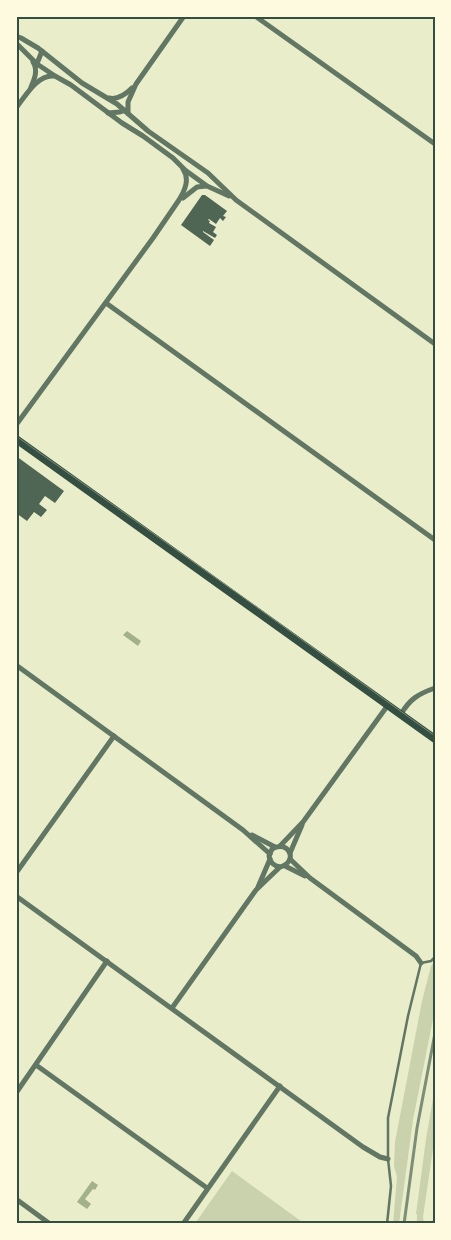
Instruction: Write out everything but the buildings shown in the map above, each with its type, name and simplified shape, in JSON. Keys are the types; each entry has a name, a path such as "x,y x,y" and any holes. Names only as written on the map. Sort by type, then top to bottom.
{"main road":[{"path":"16,439 435,739"}],"street":[{"path":"127,111 130,97 136,84 184,16"},
{"path":"255,16 435,144"},
{"path":"16,36 42,51 82,83 127,111 148,131 205,170 236,200 435,344"},
{"path":"16,43 36,65 50,75 72,85 173,158 188,176 236,200"},
{"path":"26,96 33,82 36,65 42,51"},
{"path":"16,108 34,86 50,75 54,60"},
{"path":"104,97 113,99 121,97 136,84"},
{"path":"108,112 127,111"},
{"path":"16,424 174,208 183,194 194,162"},
{"path":"174,208 186,195 197,187 205,170"},
{"path":"197,187 210,187"},
{"path":"106,303 435,540"},
{"path":"16,665 243,830 270,856 274,865 282,866 310,878"},
{"path":"400,714 415,697 435,688"},
{"path":"256,890 270,856 277,846 303,822 388,705"},
{"path":"16,873 114,736"},
{"path":"172,1008 256,890 289,862 303,822"},
{"path":"243,830 277,846 286,848 290,856 310,878 416,956 422,963"},
{"path":"16,896 363,1147 380,1157 388,1159"},
{"path":"16,1093 107,961"},
{"path":"36,1065 207,1188"},
{"path":"183,1224 280,1086"},
{"path":"16,1199 50,1224"}],"lane":[{"path":"386,1224 391,1186 388,1159 388,1118 408,1016 422,963 431,961 435,957"}],"shaded area":[{"path":"127,631 141,641 138,646 123,635"},
{"path":"435,961 435,1009 413,1120 399,1224 393,1224 397,1177 394,1166 395,1142 422,1001 431,966"},
{"path":"435,1087 435,1135 423,1217 424,1224 417,1224 416,1214"},
{"path":"232,1171 305,1224 199,1224 196,1222"},
{"path":"92,1181 98,1185 85,1199 91,1204 87,1209 77,1202"}],"tram line":[{"path":"16,436 435,736"}],"railway":[{"path":"404,1224 417,1128 435,1033"}]}
